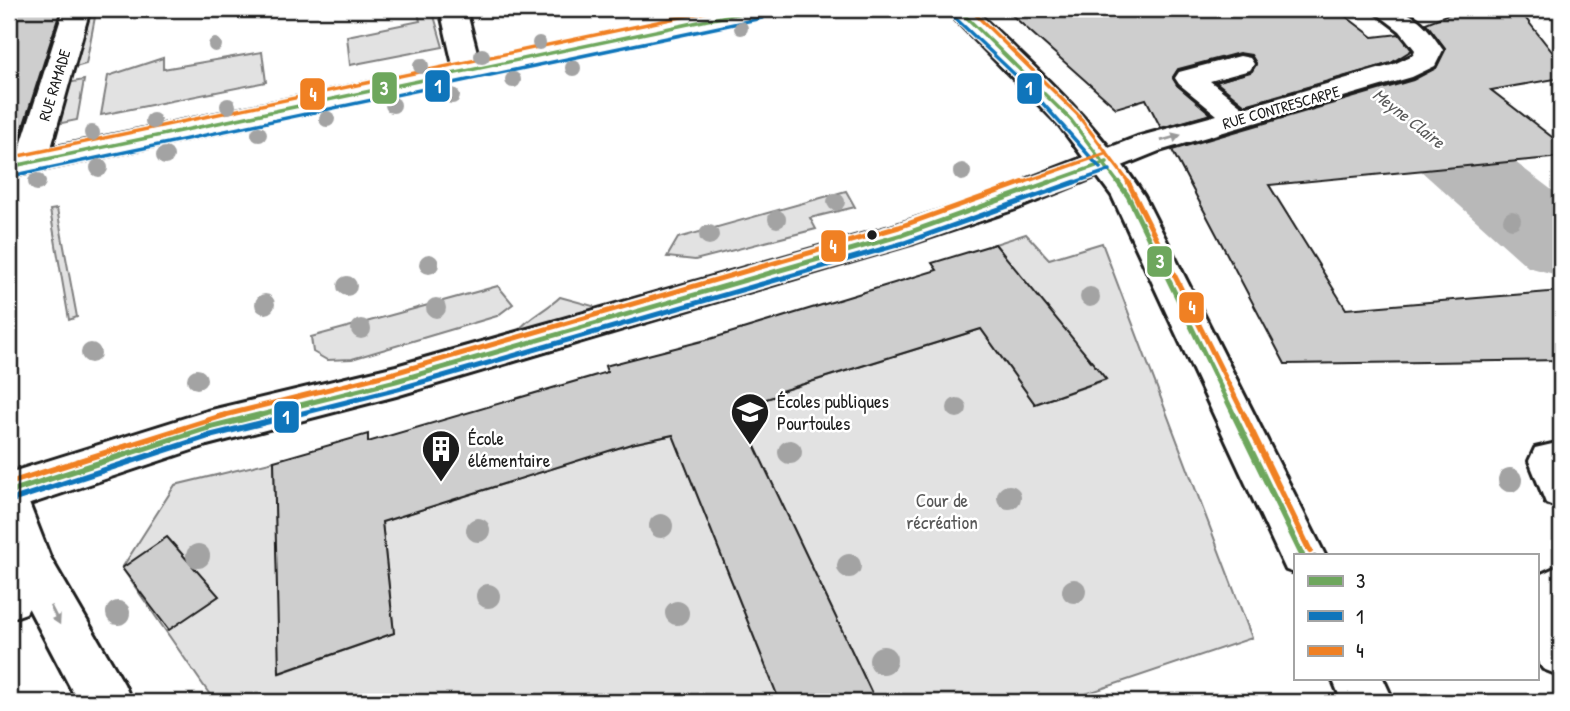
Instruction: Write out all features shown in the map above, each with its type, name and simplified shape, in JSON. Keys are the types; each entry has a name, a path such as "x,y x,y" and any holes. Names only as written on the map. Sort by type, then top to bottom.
{"street":[{"name":"RUE RAMADE","path":"20,164 77,9"},
{"path":"453,9 468,70"},
{"path":"20,164 760,9"},
{"path":"958,9 1035,83 1107,162 1128,196 1303,554"},
{"name":"RUE CONTRESCARPE","path":"9,492 207,428 396,381 902,235 1107,162 1148,144 1333,92 1402,71 1425,60 1429,50 1420,17 1384,9"},
{"path":"1239,119 1189,78 1240,64"},
{"path":"310,73 315,102"},
{"path":"1561,460 1550,461 1561,490"},
{"path":"9,508 20,582 106,702"},
{"path":"1550,647 1542,608 1547,595 1561,587"},
{"path":"1358,680 1368,702"}],"green space":[{"path":"417,9 432,9 443,47 350,65 347,36 420,21"},
{"path":"95,17 86,64 72,68 84,19"},
{"path":"262,52 266,82 101,115 108,76 163,58 163,69"},
{"path":"84,80 77,120 57,124 67,83"},
{"path":"846,191 855,207 810,218 816,229 695,260 667,257 678,238"},
{"path":"57,209 77,317 69,320 50,210"},
{"name":"Cour de récréation","path":"1026,234 1049,259 1102,243 1252,638 1062,702 876,702 739,413 752,409 750,404 779,395 778,392 981,329 1035,404 1105,380 995,244"},
{"path":"498,286 513,304 497,316 352,359 327,360 313,352 311,337"},
{"path":"560,297 593,306 596,313 520,336 518,331 522,326"},
{"path":"673,435 780,702 215,702 122,568 175,485 274,461 280,673 394,633 382,522 631,444"}],"water":[{"path":"1449,121 1505,171 1561,213 1561,266 1440,161"}],"building":[{"path":"9,9 61,9 18,143 9,141"},
{"path":"1005,9 1336,9 1373,37 1399,34 1412,50 1391,63 1245,105 1216,82 1252,71 1256,63 1251,55 1239,53 1178,69 1173,77 1177,85 1211,114 1161,128 1146,99 1116,108"},
{"path":"1451,13 1523,15 1561,63 1561,78 1491,90 1561,144 1561,157 1269,185 1346,309 1561,291 1561,360 1285,364 1172,150 1413,80 1436,68 1445,48 1426,23"},
{"path":"995,244 1106,379 1035,404 981,329 778,392 779,395 750,404 753,409 739,413 876,702 780,702 673,435 631,444 382,522 394,633 279,673 274,461 368,434 368,442 607,372 605,366 710,339 937,270 932,263"},
{"path":"167,537 219,596 169,630 122,568"}],"waterway":[{"name":"Meyne Claire","path":"1245,9 1288,33 1370,88 1448,149 1561,245"}],"transit line":[{"name":"4","path":"9,158 719,9"},
{"name":"3","path":"9,167 760,9"},
{"name":"3","path":"958,9 1071,120 1128,196 1302,554"},
{"name":"4","path":"970,9 1077,114 1135,191 1310,551"},
{"name":"1","path":"952,15 1030,89 1100,168"},
{"name":"1","path":"11,176 762,18"},
{"name":"4","path":"9,483 204,420 394,373 899,227 1104,154"},
{"name":"3","path":"9,492 207,428 396,381 902,235 1107,162"},
{"name":"1","path":"12,500 209,436 398,389 904,243 1110,170"}],"place":[{"name":"Écoles publiques Pourtoules","path":"750,446"},
{"name":"École élémentaire","path":"441,483"}]}
